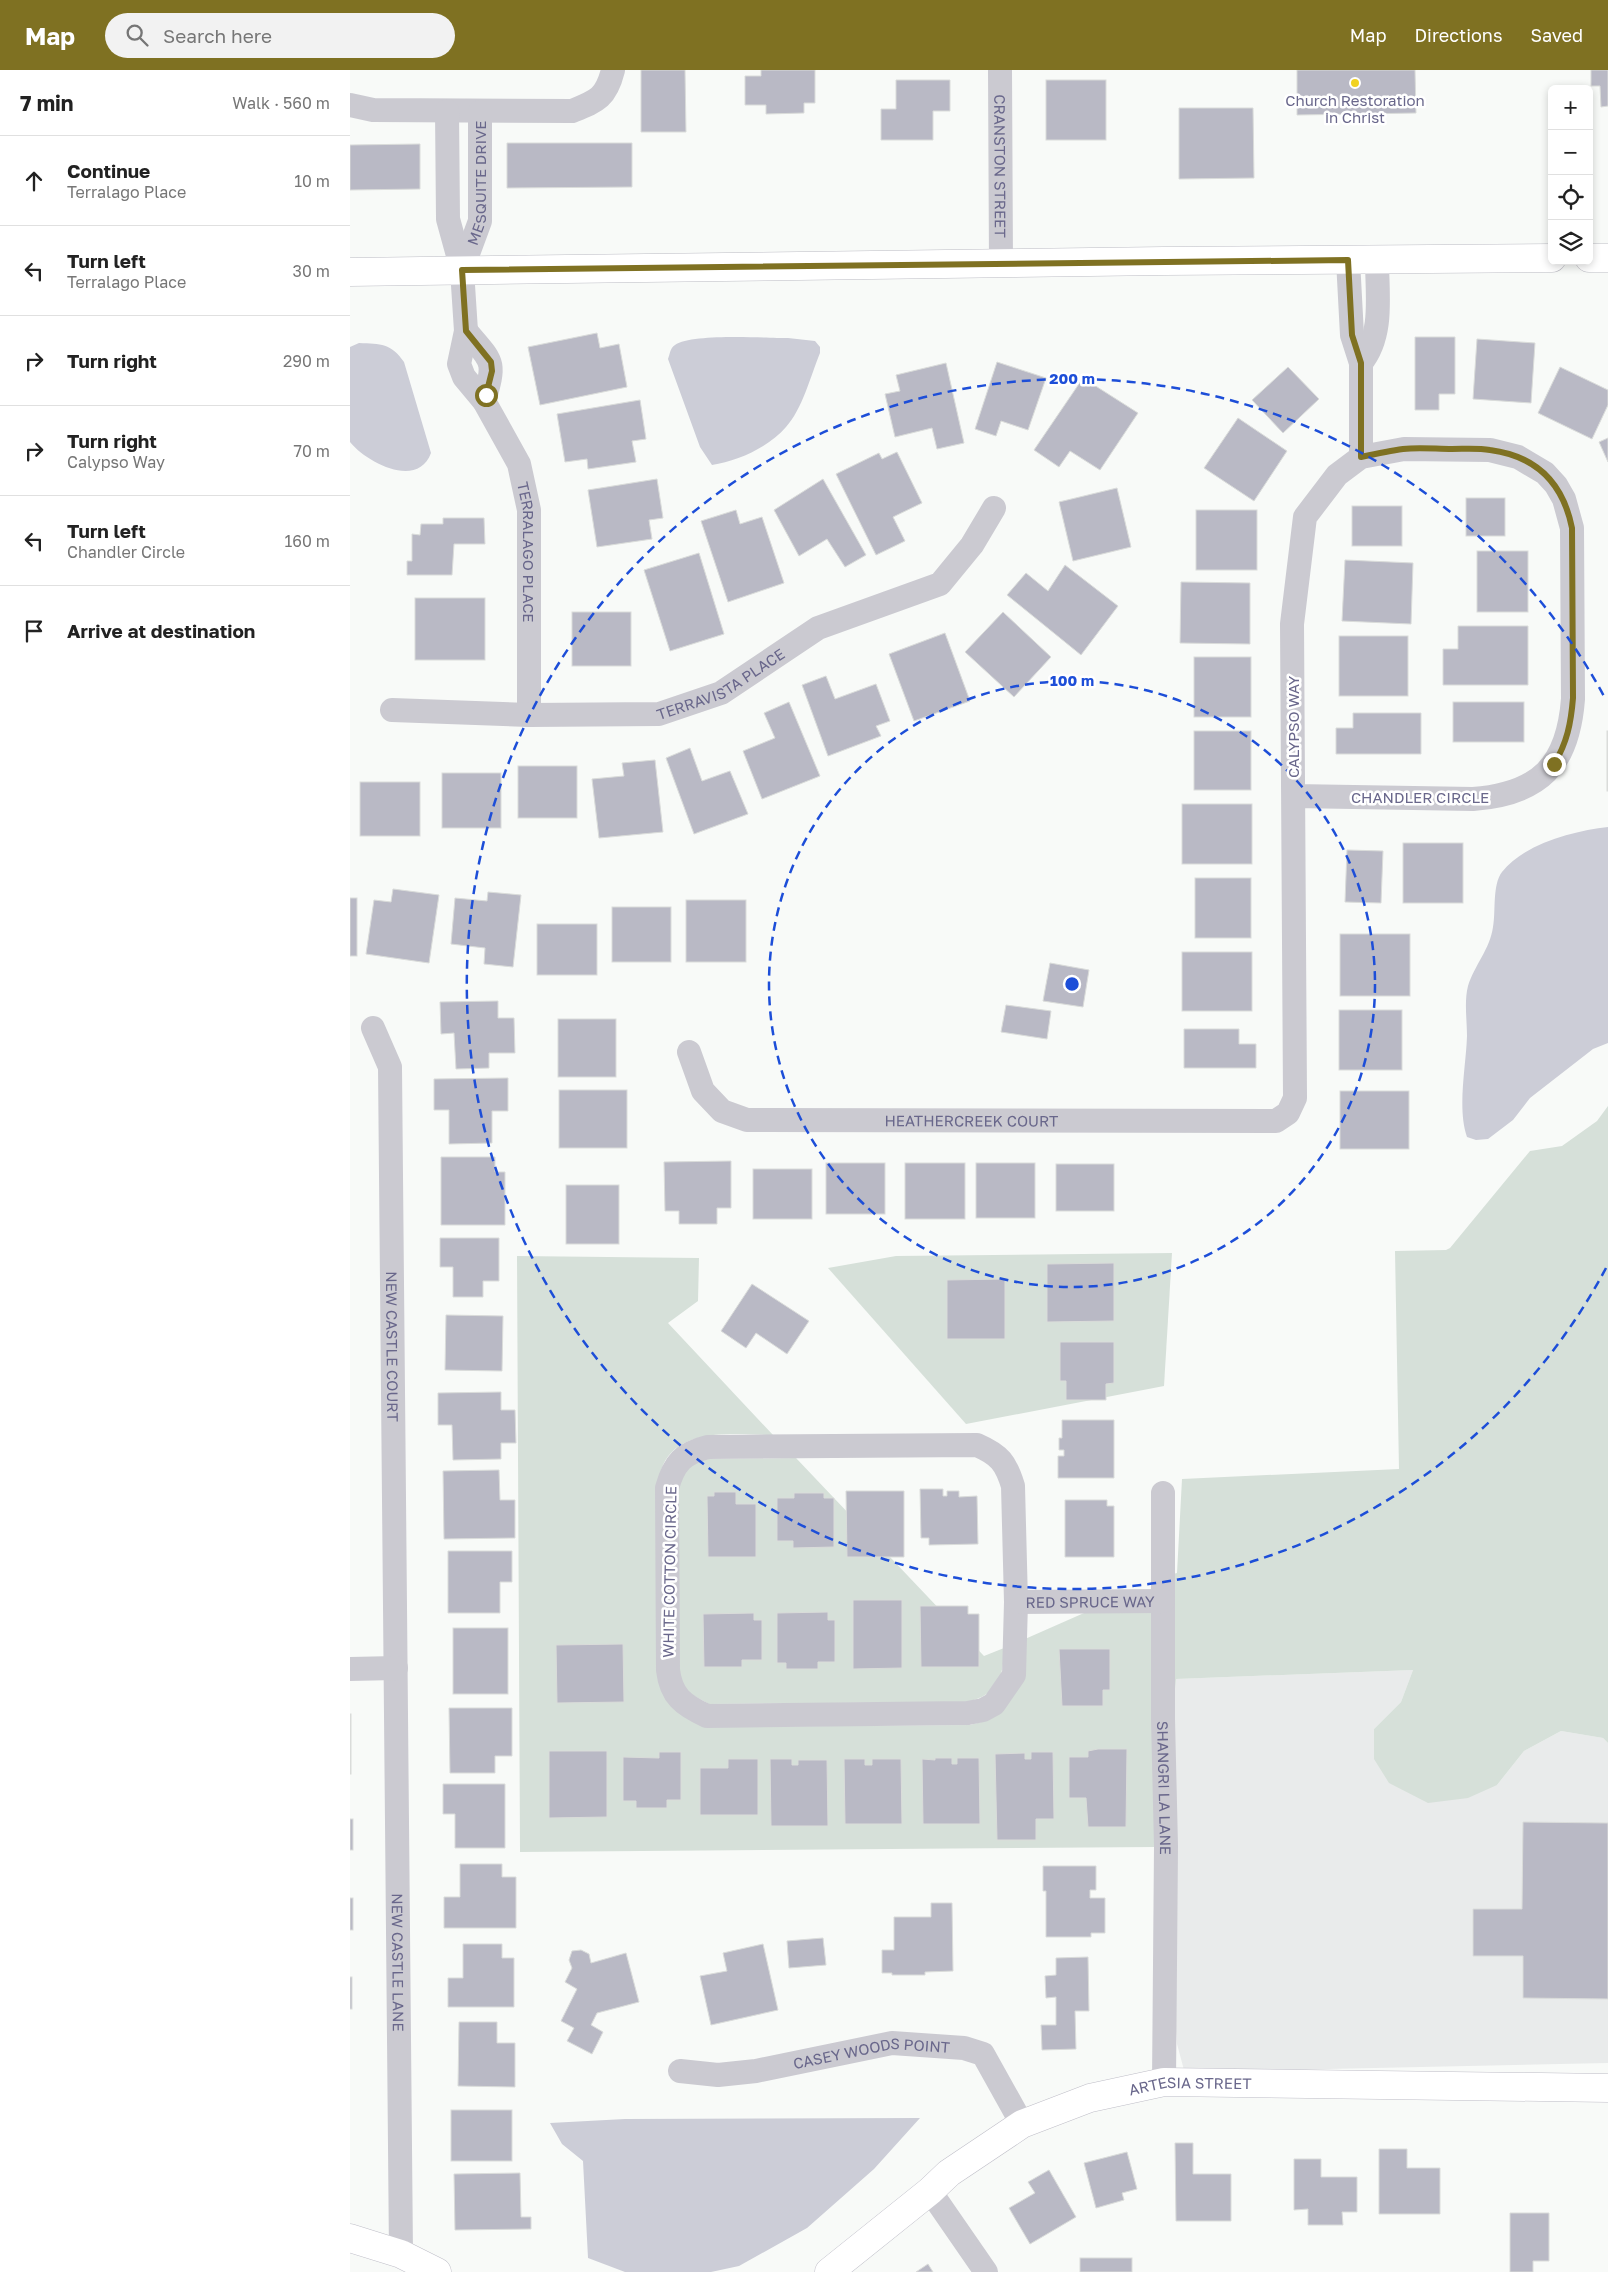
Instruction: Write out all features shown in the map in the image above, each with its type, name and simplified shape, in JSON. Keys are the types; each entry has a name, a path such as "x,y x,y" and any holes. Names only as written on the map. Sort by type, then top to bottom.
{"main road":[{"path":"350,272 1548,258"},
{"path":"1593,258 1608,258"},
{"name":"ARTESIA STREET","path":"829,2272 930,2191 949,2173 1022,2124 1090,2098 1164,2082 1608,2088"},
{"path":"350,2238 401,2254 437,2272"}],"street":[{"path":"350,105 373,110 572,111 592,103 608,88 613,70"},
{"name":"CRANSTON STREET","path":"1000,70 1001,263"},
{"name":"MESQUITE DRIVE","path":"447,111 448,219 462,270"},
{"name":"MESQUITE DRIVE","path":"462,270 480,221 480,112"},
{"path":"447,175 480,175"},
{"path":"1348,260 1352,335 1361,363 1361,457"},
{"path":"1361,363 1371,351 1377,331 1377,260"},
{"name":"TERRALAGO PLACE","path":"462,270 466,331 459,364 464,377 484,401 519,464 529,510 529,715"},
{"name":"CHANDLER CIRCLE","path":"1294,796 1497,798 1515,792 1545,774 1561,753 1571,722 1573,698 1572,528 1569,512 1556,485 1545,473 1532,464 1518,457 1490,450 1404,449 1361,457"},
{"name":"CALYPSO WAY","path":"1288,1113 1294,1098 1292,624 1305,517 1337,475 1361,457"},
{"name":"TERRAVISTA PLACE","path":"392,710 529,715 659,714 720,693 818,628 940,584 972,545 994,508"},
{"name":"NEW CASTLE COURT","path":"373,1028 390,1067 396,1668"},
{"name":"HEATHERCREEK COURT","path":"690,1052 702,1091 722,1111 748,1120 1276,1121 1288,1113"},
{"name":"WHITE COTTON CIRCLE","path":"977,1445 999,1458 1008,1469 1013,1486 1016,1602 1014,1675 994,1704 984,1710 968,1713 707,1716 680,1701 669,1684 667,1488 672,1470 690,1451 708,1447 977,1445"},
{"name":"SHANGRI LA LANE","path":"1163,1493 1166,1846 1164,2082"},
{"name":"RED SPRUCE WAY","path":"1016,1602 1163,1601"},
{"path":"350,1669 396,1668"},
{"name":"NEW CASTLE LANE","path":"396,1668 401,2254"},
{"name":"CASEY WOODS POINT","path":"680,2071 718,2074 756,2071 892,2043 964,2048 983,2054 1022,2124"},
{"path":"930,2191 986,2272"}],"shaded area":[{"path":"788,338 815,341 820,347 820,353 806,392 792,420 779,434 762,447 732,460 712,465 700,447 668,359 670,351 675,345 684,341 697,339"},
{"path":"359,343 390,348 404,362 431,453 424,464 415,469 404,471 392,469 368,458 350,442 350,347"},
{"path":"1608,827 1608,1043 1593,1049 1530,1098 1513,1120 1488,1139 1476,1140 1467,1137 1462,1100 1467,1036 1467,992 1491,935 1499,877 1523,853 1537,846 1566,835"},
{"path":"1608,1106 1608,1743 1603,1738 1561,1731 1524,1751 1497,1785 1468,1798 1428,1803 1389,1783 1374,1759 1374,1729 1401,1702 1413,1670 1176,1679 1173,1707 1173,1574 1177,1573 1182,1479 1399,1469 1395,1251 1446,1250 1450,1248 1530,1151 1562,1146 1597,1121"},
{"path":"1172,1253 1164,1386 966,1424 828,1268 896,1256"},
{"path":"517,1256 699,1258 698,1301 668,1323 773,1435 728,1434 696,1438 683,1444 671,1453 663,1465 657,1488 658,1671 663,1692 673,1707 688,1718 707,1727 970,1725 985,1721 1025,1639 1084,1613 1153,1613 1156,1847 520,1852"},
{"path":"796,1458 984,1656 1004,1648 1000,1676 997,1683 985,1695 967,1702 709,1704 687,1692 679,1680 677,1490 682,1478 692,1466 709,1459"},
{"path":"1413,1670 1401,1702 1374,1729 1497,1785 1524,1751 1561,1731 1603,1738 1608,1743 1608,2063 1239,2071 1184,2070 1177,2044 1175,2018 1173,1707 1175,1679"},
{"path":"920,2118 874,2169 807,2228 739,2266 711,2272 625,2272 588,2258 583,2161 562,2144 550,2123 625,2119"}],"building":[{"path":"641,70 685,70 686,132 641,132"},
{"path":"761,70 815,70 815,103 804,103 804,113 766,114 766,105 745,105 745,76 761,76"},
{"path":"1297,70 1415,70 1416,113 1297,115"},
{"path":"1591,70 1608,70 1608,106 1601,107 1600,86 1591,85"},
{"path":"896,80 950,80 950,111 933,111 933,140 881,140 881,109 896,109"},
{"path":"1046,80 1106,80 1106,140 1046,140"},
{"path":"1179,108 1253,108 1254,178 1179,179"},
{"path":"507,143 632,143 632,187 507,188"},
{"path":"420,144 420,189 350,190 350,145"},
{"path":"597,333 600,348 619,344 627,387 540,405 528,347"},
{"path":"1415,337 1455,337 1455,394 1439,394 1439,410 1415,410"},
{"path":"1477,339 1535,343 1531,403 1473,399"},
{"path":"997,362 1046,378 1028,430 1001,421 996,436 975,429"},
{"path":"946,363 964,443 937,449 932,428 895,437 885,394 900,391 896,375"},
{"path":"1288,367 1319,399 1283,433 1252,400"},
{"path":"1560,367 1608,390 1608,405 1592,439 1538,413"},
{"path":"1083,378 1138,413 1100,470 1070,451 1059,467 1034,450"},
{"path":"640,400 646,439 632,441 636,462 588,469 587,459 565,462 557,414"},
{"path":"1238,418 1287,451 1254,501 1204,468"},
{"path":"1608,438 1608,462 1599,442"},
{"path":"897,452 922,503 893,517 905,541 876,555 836,474 879,453 882,459"},
{"path":"657,479 663,518 649,520 652,539 597,547 588,490"},
{"path":"823,479 866,555 845,567 827,539 799,556 774,510"},
{"path":"1117,488 1131,547 1073,561 1059,502"},
{"path":"1466,498 1505,498 1505,536 1466,536"},
{"path":"1352,506 1402,506 1402,546 1352,546"},
{"path":"736,510 740,524 762,517 784,583 728,602 701,521"},
{"path":"1196,510 1257,510 1257,570 1196,570"},
{"path":"443,518 484,518 485,544 454,544 452,575 407,575 407,561 412,561 412,534 420,535 421,524 443,524"},
{"path":"1477,551 1528,551 1528,612 1477,612"},
{"path":"699,553 724,634 670,651 644,570"},
{"path":"1345,560 1413,563 1411,624 1342,621"},
{"path":"1065,565 1118,606 1081,655 1007,595 1026,573 1048,591"},
{"path":"1181,582 1250,583 1250,644 1180,643"},
{"path":"415,598 485,598 485,660 415,660"},
{"path":"572,612 631,612 631,666 572,666"},
{"path":"1003,612 1051,657 1014,697 965,652"},
{"path":"1458,626 1528,626 1528,685 1443,685 1443,649 1458,649"},
{"path":"945,633 970,701 914,721 889,654"},
{"path":"1339,636 1408,636 1408,696 1339,696"},
{"path":"1194,657 1251,657 1251,717 1194,717"},
{"path":"826,676 835,699 876,684 890,721 876,726 881,736 828,756 802,685"},
{"path":"789,702 820,776 762,799 743,751 775,738 764,713"},
{"path":"1453,702 1524,702 1524,742 1453,742"},
{"path":"1353,713 1421,713 1421,754 1336,754 1336,728 1353,728"},
{"path":"1194,731 1251,731 1251,790 1194,790"},
{"path":"1608,731 1608,791 1607,791"},
{"path":"690,748 702,781 730,771 748,814 694,834 666,758"},
{"path":"655,760 663,832 599,838 592,779 624,776 622,763"},
{"path":"518,766 577,766 577,818 518,818"},
{"path":"442,773 501,773 501,828 442,828"},
{"path":"360,782 420,782 420,836 360,836"},
{"path":"1182,804 1252,804 1252,864 1182,864"},
{"path":"1403,843 1463,843 1463,903 1403,903"},
{"path":"1347,850 1383,851 1381,903 1345,902"},
{"path":"1195,878 1251,878 1251,938 1195,938"},
{"path":"393,889 439,895 429,963 366,954 374,900 391,902"},
{"path":"488,892 521,895 513,967 484,964 485,948 451,944 455,898 487,901"},
{"path":"350,898 357,898 357,956 350,956"},
{"path":"686,900 746,900 746,962 686,962"},
{"path":"612,907 671,907 671,962 612,962"},
{"path":"537,924 597,924 597,975 537,975"},
{"path":"1340,934 1410,934 1410,996 1340,996"},
{"path":"1182,952 1252,952 1252,1011 1182,1011"},
{"path":"1050,963 1089,970 1083,1007 1043,1001"},
{"path":"498,1001 498,1018 514,1018 515,1053 489,1053 489,1068 456,1069 454,1033 441,1034 440,1002"},
{"path":"1006,1005 1051,1011 1047,1039 1001,1032"},
{"path":"1339,1010 1402,1010 1402,1070 1339,1070"},
{"path":"558,1019 616,1019 616,1077 558,1077"},
{"path":"1184,1029 1239,1029 1239,1044 1256,1044 1256,1068 1184,1068"},
{"path":"508,1078 508,1111 492,1111 492,1143 449,1144 449,1110 434,1110 434,1079"},
{"path":"559,1090 627,1090 627,1148 559,1148"},
{"path":"1340,1091 1409,1091 1409,1149 1340,1149"},
{"path":"441,1157 495,1157 495,1172 505,1172 505,1225 441,1225"},
{"path":"731,1161 731,1208 717,1208 717,1224 679,1224 679,1211 665,1211 664,1162"},
{"path":"826,1163 885,1163 885,1214 826,1214"},
{"path":"905,1163 965,1163 965,1219 905,1219"},
{"path":"976,1163 1035,1163 1035,1218 976,1218"},
{"path":"1056,1164 1114,1164 1114,1211 1056,1211"},
{"path":"753,1169 812,1169 812,1219 753,1219"},
{"path":"566,1185 619,1185 619,1244 566,1244"},
{"path":"440,1238 499,1238 499,1281 483,1281 483,1297 453,1297 453,1267 440,1267"},
{"path":"1114,1263 1114,1321 1047,1322 1047,1264"},
{"path":"1005,1279 1005,1339 947,1339 947,1280"},
{"path":"752,1284 809,1321 787,1354 756,1333 746,1348 721,1331"},
{"path":"446,1315 503,1316 502,1371 445,1370"},
{"path":"1060,1342 1114,1342 1114,1383 1106,1384 1106,1400 1066,1400 1066,1381 1060,1381"},
{"path":"501,1392 501,1410 515,1410 516,1443 501,1443 501,1459 453,1460 452,1425 438,1425 438,1393"},
{"path":"1062,1420 1114,1420 1114,1478 1058,1478 1058,1456 1064,1456 1064,1450 1059,1450 1059,1438 1062,1438"},
{"path":"499,1470 500,1500 515,1500 515,1538 444,1539 443,1471"},
{"path":"920,1489 943,1489 943,1496 947,1496 947,1491 959,1491 959,1497 977,1496 978,1544 929,1545 929,1538 921,1538"},
{"path":"846,1491 904,1491 904,1557 847,1557"},
{"path":"714,1492 736,1492 736,1504 756,1504 756,1557 708,1557 707,1496 714,1496"},
{"path":"794,1493 824,1493 824,1498 834,1498 834,1547 793,1548 793,1541 777,1541 777,1498 794,1498"},
{"path":"1065,1500 1107,1500 1107,1506 1114,1506 1114,1557 1065,1557"},
{"path":"448,1551 512,1551 512,1582 500,1582 500,1613 448,1613"},
{"path":"853,1600 902,1600 902,1668 853,1669"},
{"path":"920,1606 968,1606 968,1614 979,1614 979,1667 921,1667"},
{"path":"828,1612 828,1620 835,1620 835,1662 818,1662 818,1669 786,1669 786,1663 777,1663 777,1613"},
{"path":"754,1613 754,1620 762,1620 762,1660 742,1660 742,1667 704,1667 703,1614"},
{"path":"453,1628 508,1628 508,1694 453,1694"},
{"path":"623,1644 624,1702 557,1703 556,1645"},
{"path":"1059,1649 1110,1649 1110,1690 1103,1690 1103,1706 1062,1706"},
{"path":"449,1708 512,1708 512,1756 495,1756 495,1773 450,1773"},
{"path":"351,1714 351,1774 350,1774"},
{"path":"1127,1749 1126,1827 1088,1827 1086,1798 1069,1798 1069,1757 1088,1757 1088,1751"},
{"path":"549,1751 607,1751 607,1817 549,1818"},
{"path":"659,1752 681,1752 681,1800 667,1800 667,1808 636,1808 636,1801 623,1801 623,1757 659,1758"},
{"path":"1031,1752 1053,1752 1054,1819 1036,1819 1036,1840 997,1840 995,1754 1025,1753 1025,1759 1031,1759"},
{"path":"935,1758 952,1758 952,1764 957,1764 957,1758 979,1758 980,1824 923,1824 922,1759 935,1760"},
{"path":"728,1759 758,1759 758,1815 700,1815 700,1768 728,1768"},
{"path":"770,1759 792,1759 792,1765 798,1765 798,1760 827,1760 828,1826 771,1826"},
{"path":"844,1759 865,1759 865,1765 872,1765 872,1759 901,1759 902,1824 845,1824"},
{"path":"443,1784 505,1784 505,1848 455,1848 455,1814 443,1814"},
{"path":"350,1819 353,1819 353,1850 350,1850"},
{"path":"1523,1822 1608,1823 1608,1999 1523,1998 1523,1956 1473,1956 1473,1909 1522,1909"},
{"path":"460,1864 502,1864 502,1877 516,1877 516,1928 444,1928 444,1897 460,1897"},
{"path":"1043,1866 1096,1866 1096,1890 1090,1890 1090,1898 1105,1898 1105,1933 1091,1933 1091,1937 1046,1937 1046,1891 1043,1891"},
{"path":"350,1898 353,1898 353,1930 350,1930"},
{"path":"931,1903 952,1903 953,1971 925,1972 925,1975 892,1975 892,1973 882,1973 882,1950 894,1950 894,1917 931,1917"},
{"path":"823,1938 826,1965 789,1968 787,1941"},
{"path":"463,1944 502,1944 502,1958 514,1958 514,2007 448,2007 448,1978 463,1978"},
{"path":"763,1944 778,2010 711,2025 700,1976 727,1971 723,1953"},
{"path":"581,1950 589,1954 591,1963 626,1953 639,2002 597,2013 591,2025 603,2032 592,2054 567,2041 574,2028 561,2021 577,1989 565,1982 572,1968 569,1960 572,1951"},
{"path":"1088,1957 1089,2011 1075,2011 1076,2049 1042,2050 1041,2025 1056,2025 1056,1997 1046,1998 1045,1976 1056,1975 1056,1958"},
{"path":"350,1977 352,1977 352,2009 350,2009"},
{"path":"459,2022 497,2022 497,2043 515,2043 515,2087 458,2086"},
{"path":"451,2110 512,2110 512,2161 451,2161"},
{"path":"1175,2143 1193,2143 1193,2174 1231,2174 1231,2221 1176,2221"},
{"path":"1379,2149 1407,2149 1407,2168 1440,2168 1440,2214 1379,2214"},
{"path":"1127,2152 1137,2189 1122,2193 1124,2200 1096,2208 1084,2163"},
{"path":"1294,2159 1321,2159 1321,2177 1357,2177 1357,2212 1342,2212 1343,2225 1308,2225 1308,2209 1294,2210"},
{"path":"1049,2170 1076,2217 1030,2244 1009,2208 1035,2193 1028,2182"},
{"path":"520,2173 521,2217 531,2217 531,2229 455,2230 454,2174"},
{"path":"1510,2213 1549,2213 1549,2261 1533,2261 1533,2272 1510,2272"},
{"path":"1080,2258 1132,2258 1132,2272 1080,2272"},
{"path":"928,2264 933,2272 916,2272"}],"place":[{"name":"Church Restoration in Christ","path":"1355,83"}],"route":[{"path":"486,395 492,371 491,362 466,331 462,270 1348,260 1349,312 1352,335 1361,363 1361,457 1404,449 1490,450 1506,453 1532,464 1545,473 1556,485 1564,499 1572,528 1573,698 1571,722 1566,742 1554,764"}]}
